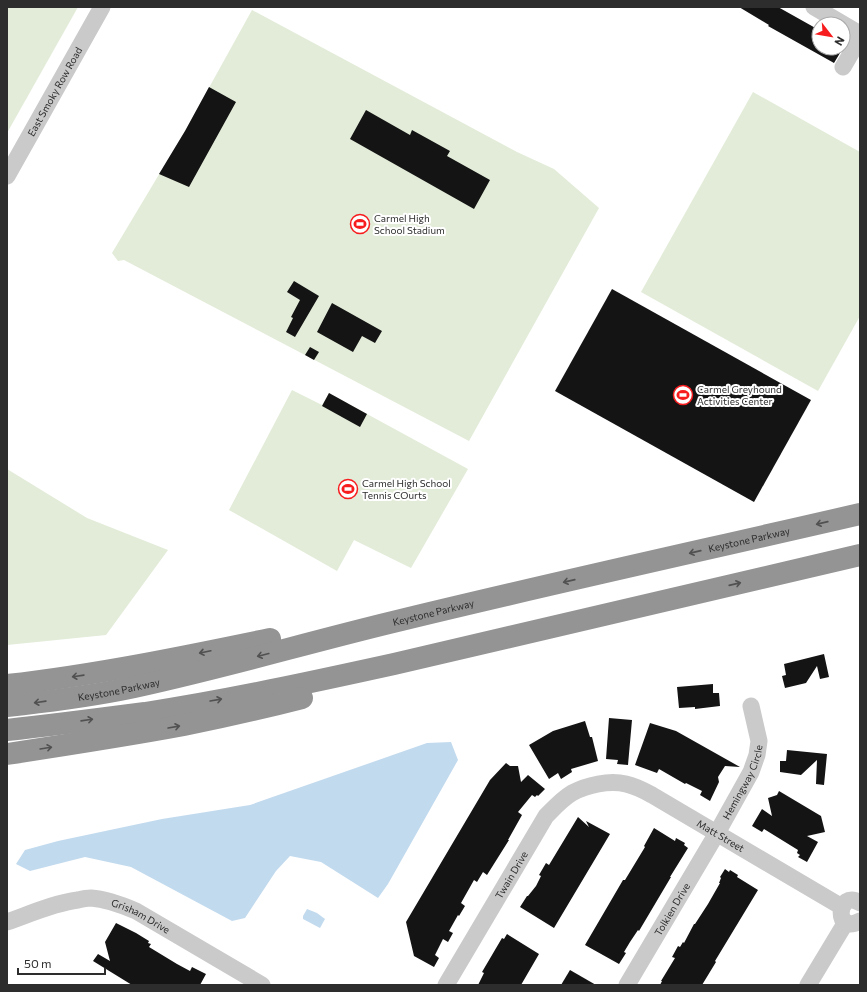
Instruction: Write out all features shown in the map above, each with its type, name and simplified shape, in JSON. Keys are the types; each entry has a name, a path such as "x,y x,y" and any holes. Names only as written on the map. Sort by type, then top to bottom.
{"highway":[{"name":"Keystone Parkway","path":"7,706 81,697 165,680 340,635 478,602 860,514"},
{"path":"7,730 152,711 214,701 333,678 860,555"},
{"path":"7,754 127,736 243,712 423,668 684,596"},
{"path":"7,685 99,673 180,658 349,622 478,602"}],"street":[{"name":"East Smoky Row Road","path":"7,176 102,7"},
{"path":"814,7 860,34"},
{"path":"843,67 860,38"},
{"name":"Hemingway Circle","path":"717,833 752,772 757,755 759,741 751,706"},
{"name":"Matt Street","path":"594,785 609,783 625,784 640,789 717,833 849,917"},
{"name":"Twain Drive","path":"446,985 546,816 559,802 571,793 594,785"},
{"name":"Tolkien Drive","path":"627,985 717,833"},
{"name":"Grisham Drive","path":"7,922 74,900 90,898 107,901 136,911 262,985"},
{"path":"808,985 849,917 845,903 852,900 860,902"}],"green space":[{"path":"7,7 78,7 7,133"},
{"name":"Carmel High School Stadium","path":"252,10 517,152 554,169 599,208 469,441 124,260 118,261 112,253 185,131"},
{"path":"753,92 860,152 860,316 818,391 641,292"},
{"name":"Carmel High School Tennis COurts","path":"292,390 322,405 329,393 468,469 411,568 354,540 337,571 229,510"},
{"path":"7,469 87,518 168,550 106,635 7,645"}],"water":[{"path":"451,742 458,760 388,884 378,898 321,862 290,856 276,871 245,918 232,921 131,867 85,857 30,871 16,864 25,850 58,841 162,819 250,805 427,743"},
{"path":"307,909 317,913 325,919 320,928 303,919"}],"building":[{"path":"739,7 778,7 811,26 811,50 768,26 769,25"},
{"path":"822,56 838,56 834,63"},
{"path":"209,87 236,102 189,187 159,174"},
{"path":"366,110 410,135 412,130 450,151 447,156 490,180 474,209 350,139"},
{"path":"294,281 319,296 295,337 286,332 293,318 291,317 300,300 287,292"},
{"name":"Carmel Greyhound Activities Center","path":"612,289 811,400 754,502 555,391"},
{"path":"332,303 382,331 375,343 362,336 353,352 317,332"},
{"path":"310,347 319,352 314,360 305,355"},
{"path":"329,393 367,414 360,427 322,406"},
{"path":"824,654 829,677 820,679 817,666 806,683 785,688 782,676 786,675 784,664"},
{"path":"713,684 713,693 719,693 720,706 695,709 695,707 679,708 677,687"},
{"path":"609,718 632,720 628,765 617,764 618,760 606,759"},
{"path":"585,721 590,737 592,737 598,761 571,769 572,772 561,779 558,773 549,779 529,745 553,731"},
{"path":"650,723 676,731 740,767 725,766 718,777 719,782 710,801 700,795 702,791 686,783 685,784 659,769 657,773 635,765"},
{"path":"787,750 827,754 824,785 816,784 817,760 801,775 780,772 780,761 786,761"},
{"path":"506,763 510,766 518,766 521,782 528,775 545,789 538,796 537,795 535,797 532,795 518,812 522,815 509,840 487,875 483,872 477,882 474,880 461,903 465,906 449,931 453,933 448,942 443,939 435,955 439,958 434,967 414,956 406,922 490,780"},
{"path":"779,791 821,816 825,832 807,836 818,842 807,862 798,857 800,855 797,853 798,850 764,829 762,832 752,826 762,809 772,816 768,798 777,795"},
{"path":"578,817 589,827 586,821 610,834 554,928 520,907 536,886 541,876 539,875 546,863 549,865"},
{"path":"654,828 675,841 676,838 685,843 684,845 688,848 639,931 638,930 624,952 626,953 619,964 585,945 623,880 625,880 645,847 644,846"},
{"path":"725,869 738,875 737,877 758,890 702,985 660,985 675,958 672,957 678,946 680,947 683,942 684,943 694,924 708,904 720,883 720,877"},
{"path":"116,923 149,941 148,943 151,944 149,947 177,964 190,971 192,967 206,974 200,985 132,985 93,961 98,954 110,961 105,942"},
{"path":"507,934 539,954 521,985 478,985 484,973 482,972 502,938 504,939"},
{"path":"570,970 596,985 561,985"}],"place":[{"name":"Carmel High School Stadium","path":"360,224"},
{"name":"Carmel Greyhound Activities Center","path":"683,395"},
{"name":"Carmel High School Tennis COurts","path":"348,489"}]}
